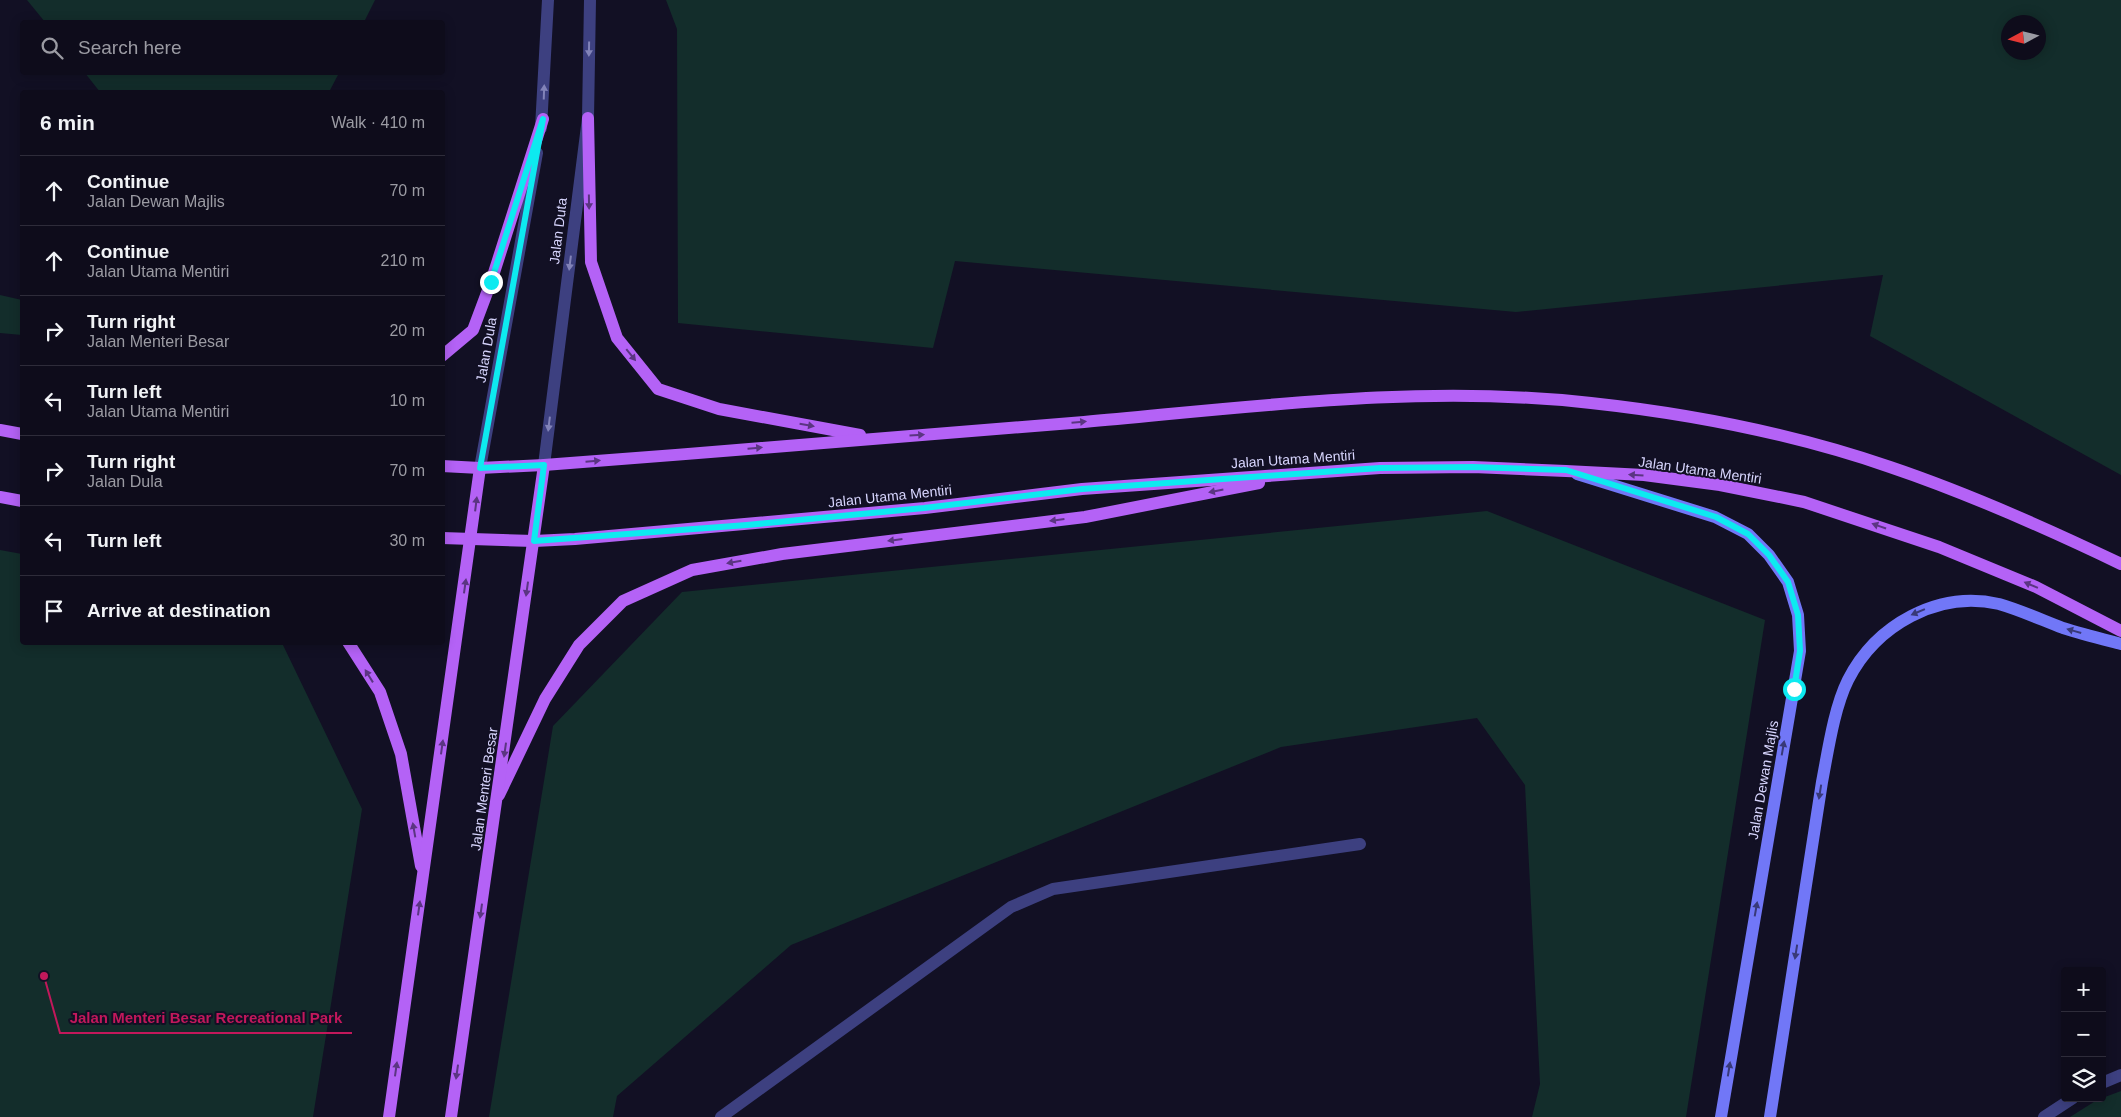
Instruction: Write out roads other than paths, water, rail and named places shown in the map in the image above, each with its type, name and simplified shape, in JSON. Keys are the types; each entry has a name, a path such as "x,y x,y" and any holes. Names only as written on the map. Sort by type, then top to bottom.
{"main road":[{"path":"588,118 591,262 617,338 658,388 719,409 878,438"},
{"path":"445,353 473,330 491,282 543,119"},
{"path":"445,466 480,468 544,465 1330,400 1476,395 1590,403 1706,420 1796,440 1888,466 2026,518 2121,564"},
{"path":"0,430 20,434"},
{"name":"Jalan Menteri Besar","path":"451,1117 499,795 544,465"},
{"name":"Jalan Utama Mentiri","path":"445,538 534,541 747,525 924,508 1082,489 1380,468 1473,467 1566,470 1644,475 1720,484 1804,502 1939,547 2036,587 2121,631"},
{"path":"389,1117 472,539 480,468"},
{"path":"499,795 545,699 579,645 623,601 692,570 782,554 1085,516 1316,472"},
{"path":"0,497 20,501"},
{"path":"350,645 380,692 401,754 423,878"}],"street":[{"name":"Jalan Dula","path":"480,468 543,119 548,0"},
{"name":"Jalan Duta","path":"544,465 588,118 590,0"},
{"name":"Jalan Dewan Majlis","path":"1566,470 1716,517 1748,534 1769,555 1788,582 1798,615 1800,651 1721,1117"},
{"path":"1770,1117 1822,782 1832,731 1848,680 1868,650 1913,613 1936,605 1966,600 1999,604 2065,629 2121,644"},
{"path":"721,1117 1011,907 1053,889 1360,844"},
{"path":"2106,1081 2121,1075"},
{"path":"2044,1117 2067,1102"}],"place":[{"name":"Jalan Menteri Besar Recreational Park","path":"44,976"}]}
